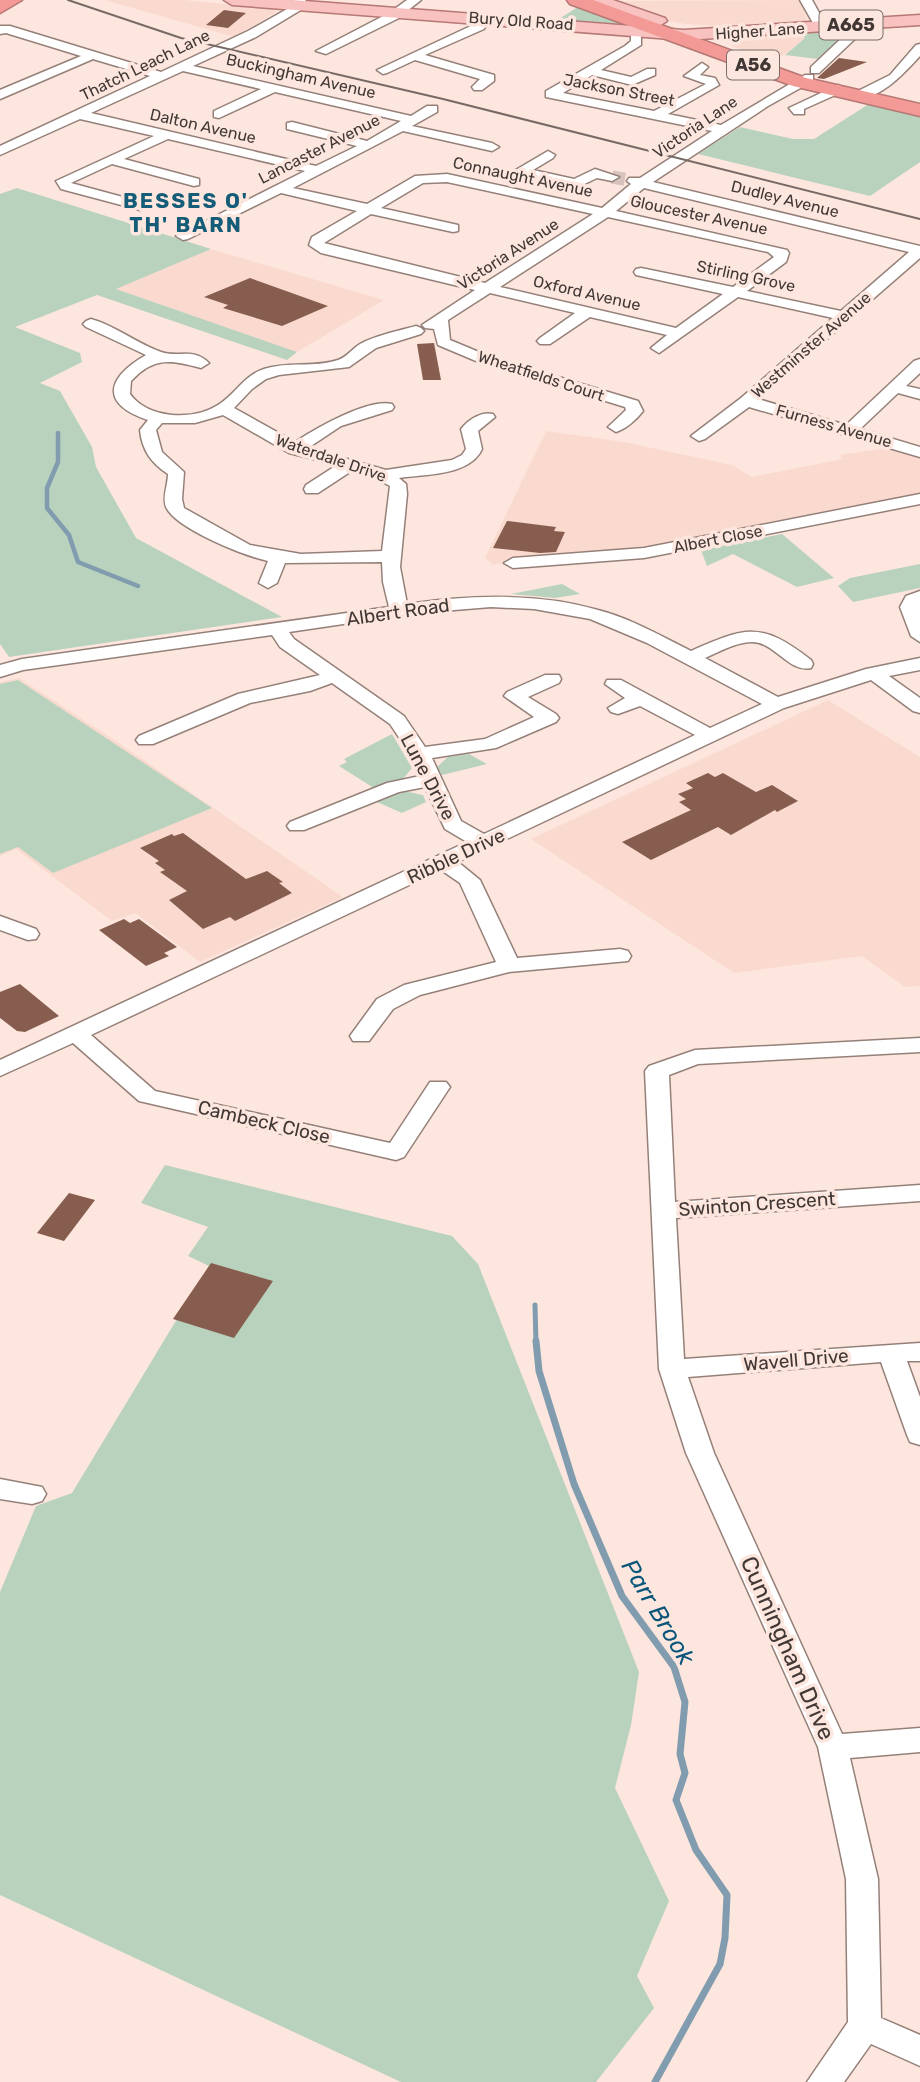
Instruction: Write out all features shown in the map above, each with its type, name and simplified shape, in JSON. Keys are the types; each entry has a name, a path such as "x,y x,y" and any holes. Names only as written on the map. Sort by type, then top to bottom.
{"highway":[{"path":"0,8 13,0"},
{"name":"A56","path":"576,0 677,35 811,72"},
{"name":"A56","path":"592,1 677,35 811,72 838,89 920,110"}],"main road":[{"name":"Bury Old Road","path":"232,0 293,2 442,15 483,12 636,37 677,35"},
{"path":"592,1 662,22 690,26 782,29"},
{"name":"Higher Lane","path":"677,35 737,34 920,20"},
{"path":"716,45 737,34"}],"street":[{"path":"322,51 400,12 404,6 415,0"},
{"path":"806,0 821,27"},
{"name":"Thatch Leach Lane","path":"0,151 81,116 253,34 293,2"},
{"path":"383,70 480,26 483,12"},
{"name":"Victoria Lane","path":"605,213 636,182 811,72 855,32 847,25"},
{"path":"0,30 6,29 162,76"},
{"path":"589,71 636,37"},
{"path":"861,95 894,78 920,48"},
{"path":"0,95 93,55"},
{"path":"414,56 491,78 478,87"},
{"name":"Buckingham Avenue","path":"182,67 276,88 492,147"},
{"path":"657,115 713,85 711,81 690,76 702,67"},
{"path":"589,71 632,81 651,72"},
{"name":"Jackson Street","path":"589,71 551,94 722,129"},
{"path":"219,114 276,88"},
{"path":"799,111 795,107 838,89"},
{"name":"Lancaster Avenue","path":"183,236 369,145 432,109"},
{"name":"Dalton Avenue","path":"81,116 317,170"},
{"path":"292,126 369,145"},
{"path":"140,206 66,186 63,181 165,136"},
{"path":"548,155 521,172 576,184 595,173 612,177"},
{"path":"111,160 194,182"},
{"name":"Connaught Avenue","path":"371,209 420,179 447,178 605,213"},
{"name":"Dudley Avenue","path":"636,182 920,250"},
{"path":"280,189 453,228"},
{"path":"371,209 317,240 317,246 488,288"},
{"name":"Gloucester Avenue","path":"605,213 772,249 783,255"},
{"name":"Victoria Avenue","path":"224,410 235,402 249,382 260,376 294,367 342,365 354,359 363,349 378,342 429,325 605,213"},
{"name":"Westminster Avenue","path":"699,436 747,401 920,250"},
{"path":"659,348 783,255"},
{"name":"Stirling Grove","path":"641,272 844,316"},
{"name":"Oxford Avenue","path":"488,288 678,333"},
{"path":"545,341 588,311"},
{"path":"91,324 118,338 142,345 154,353 154,357"},
{"name":"Wheatfields Court","path":"429,325 443,342 481,358 632,404 635,411 616,427"},
{"path":"201,363 186,357 154,357 132,371 121,384 122,394 130,405 142,413 158,417 205,416 224,410"},
{"path":"850,430 920,364"},
{"path":"895,388 920,394"},
{"name":"Furness Avenue","path":"747,401 920,452"},
{"path":"295,449 335,423 386,407"},
{"name":"Waterdale Drive","path":"224,410 295,449 385,475 398,484 399,494 389,556 390,582 400,611"},
{"path":"158,417 148,430 149,447 159,461 176,472 178,481 172,494 175,509 185,518 249,551 276,572 319,559 389,556"},
{"path":"385,475 405,470 457,465 468,460 474,449 469,429 478,420"},
{"path":"312,489 350,464"},
{"name":"Albert Close","path":"513,563 644,553 920,499"},
{"path":"920,596 912,600 909,607 920,636"},
{"name":"Albert Road","path":"0,671 22,665 277,628 491,601 585,612 654,639 777,704"},
{"name":"Lune Drive","path":"277,628 287,643 397,720 420,754 452,825 485,843"},
{"path":"690,658 748,635 764,636 804,664"},
{"name":"Ribble Drive","path":"3,1064 77,1035 777,704 816,689 873,673 920,664"},
{"path":"873,673 920,707"},
{"path":"146,740 245,698 310,685 334,676"},
{"path":"420,754 489,744 549,718 514,696 552,679"},
{"path":"614,684 710,736"},
{"path":"618,708 641,698"},
{"path":"297,826 394,787 431,780"},
{"path":"444,862 469,880 509,965"},
{"path":"0,922 28,934"},
{"path":"362,1036 386,1004 412,990 509,965 620,956"},
{"name":"Cambeck Close","path":"77,1035 147,1096 396,1152 438,1087"},
{"name":"Swinton Crescent","path":"920,1045 695,1057 657,1071 663,1211 920,1193"},
{"name":"Cunningham Drive","path":"663,1211 672,1369 700,1452 833,1747 862,1879 865,2026"},
{"path":"891,1352 920,1435"},
{"name":"Wavell Drive","path":"672,1369 920,1352"},
{"path":"0,1489 32,1494"},
{"path":"833,1747 920,1740"},
{"path":"824,2082 865,2026 920,2050"}],"shaded area":[{"path":"105,0 185,0 273,9 276,12 234,37"},
{"path":"802,0 807,22 798,25 731,27 685,24 649,17 609,1"},
{"path":"798,32 805,38 776,61 731,46 742,37"},
{"path":"211,249 384,300 297,352 115,289"},
{"path":"546,431 624,442 732,465 752,477 843,459 840,455 887,448 920,458 920,494 643,549 521,559 493,565 485,558"},
{"path":"19,678 113,739 343,897 200,962 135,913 112,921 16,849 0,856 0,682"},
{"path":"828,700 920,757 920,986 905,987 862,956 734,973 531,839"}],"green space":[{"path":"578,7 632,26 557,20"},
{"path":"844,29 847,32 818,59 785,55 805,38 798,32"},
{"path":"872,102 920,114 920,162 870,196 698,154 740,127 793,139 814,139"},
{"path":"17,188 211,249 116,289 297,352 287,360 97,295 15,327 80,353 82,362 40,383 60,391 92,447 96,467 136,538 282,617 9,657 0,644 0,194"},
{"path":"782,534 834,578 797,587 733,554 707,566 701,550"},
{"path":"920,564 920,588 853,602 838,586 850,578"},
{"path":"562,584 580,594 555,598 511,594"},
{"path":"18,680 212,808 53,873 18,847 0,854 0,684"},
{"path":"392,734 412,768 403,779 377,790 339,766 347,762 344,759"},
{"path":"469,754 487,764 442,775 437,767 448,757"},
{"path":"404,791 423,795 426,802 402,813 377,802"},
{"path":"165,1165 452,1236 478,1264 639,1672 631,1725 615,1788 669,1901 637,1976 654,2008 596,2082 401,2082 0,1895 0,1592 36,1506 72,1493 209,1266 188,1256 208,1227 141,1203"}],"building":[{"path":"224,10 246,13 228,28 206,25"},
{"path":"839,58 867,62 824,79 817,78"},
{"path":"250,278 328,306 282,326 223,308 228,305 204,297"},
{"path":"434,343 441,380 423,380 417,344"},
{"path":"507,521 556,527 554,531 565,532 556,552 493,548"},
{"path":"708,773 715,777 723,773 756,792 772,785 798,801 777,812 775,810 731,835 718,827 651,860 622,842 691,810 679,802 686,799 678,794 693,788 686,783"},
{"path":"183,833 246,879 267,871 283,882 279,883 292,893 235,921 230,917 203,929 169,900 187,891 160,872 165,870 155,863 159,861 140,848 172,834 174,836"},
{"path":"124,919 130,923 139,919 177,947 164,953 169,956 146,966 99,930"},
{"path":"20,984 59,1016 25,1032 17,1031 0,1018 0,992"},
{"path":"69,1193 95,1200 64,1241 37,1233"},
{"path":"211,1263 273,1281 234,1338 173,1319"}],"waterway":[{"path":"58,433 58,462 47,488 47,508 69,535 78,562 138,586"},
{"name":"Parr Brook","path":"535,1305 536,1343"},
{"name":"Parr Brook","path":"536,1341 539,1371 574,1484 622,1596 674,1667 685,1702 680,1754 685,1773 676,1800 696,1850 727,1895 725,1938 720,1964 655,2082"}],"tunnel":[{"path":"612,177 629,180"}],"tram line":[{"path":"68,0 181,38 443,99 920,219"}],"district":[{"name":"BESSES O' TH' BARN","path":"186,212"}]}
